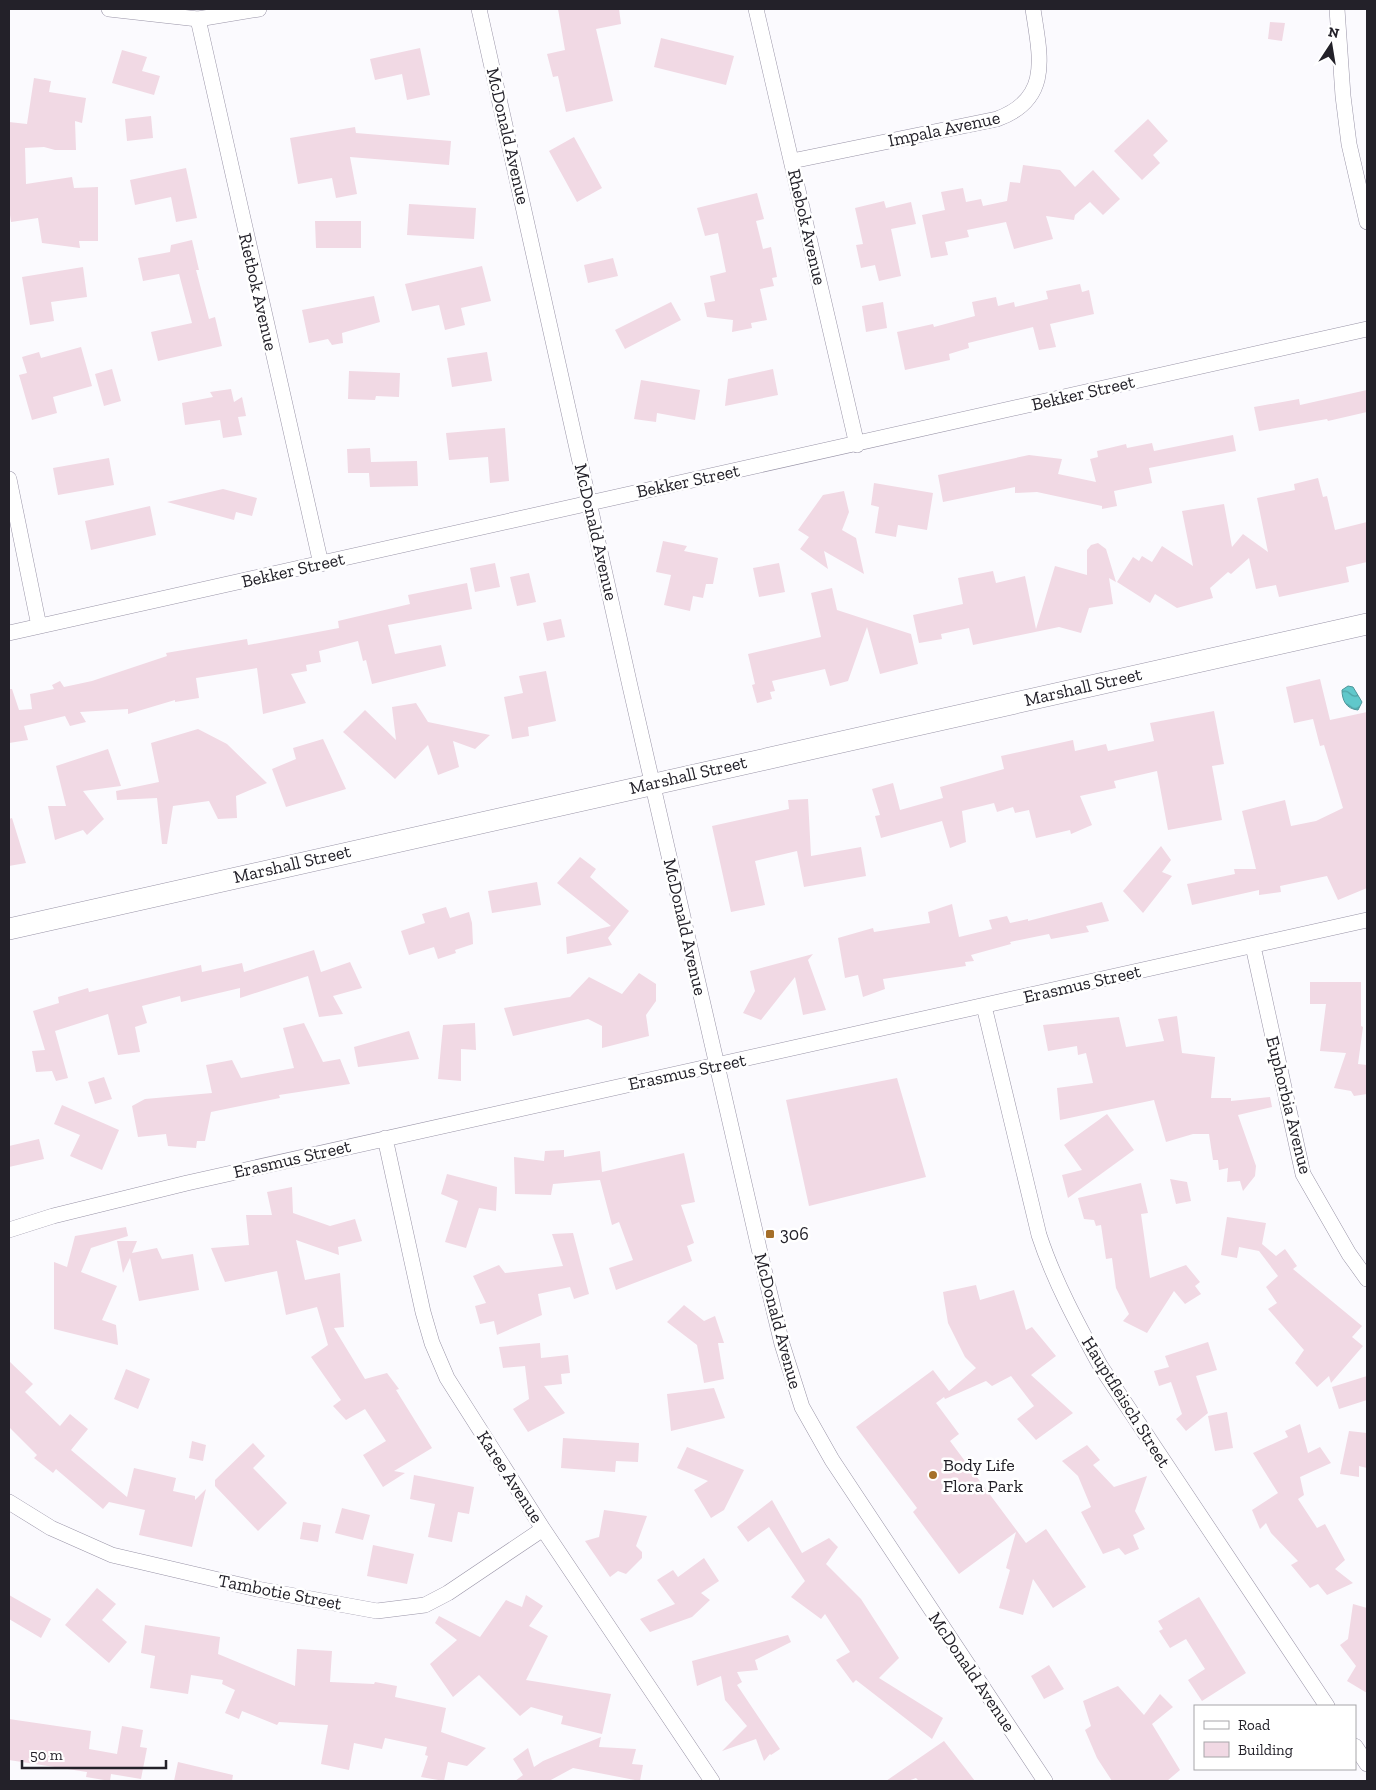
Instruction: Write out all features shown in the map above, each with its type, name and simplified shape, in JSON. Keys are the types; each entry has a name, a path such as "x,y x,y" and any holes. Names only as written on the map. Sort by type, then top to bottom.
{"street":[{"path":"109,9 198,19 259,9"},
{"name":"McDonald Avenue","path":"479,9 652,784 777,1325 802,1407 832,1460 1044,1781"},
{"name":"Rhebok Avenue","path":"756,9 857,444"},
{"name":"Impala Avenue","path":"792,161 997,120 1013,113 1027,102 1040,72 1040,58 1033,9"},
{"path":"1337,9 1343,96 1349,144 1367,222"},
{"name":"Rietbok Avenue","path":"198,19 321,564"},
{"name":"Bekker Street","path":"9,633 1367,329"},
{"path":"9,479 39,626"},
{"name":"Marshall Street","path":"9,929 1367,624"},
{"name":"Erasmus Street","path":"9,1230 129,1197 386,1138 1367,920"},
{"name":"Euphorbia Avenue","path":"1252,946 1303,1174 1349,1254 1367,1279"},
{"name":"Hauptfleisch Street","path":"984,1006 1045,1253 1080,1328 1101,1368 1326,1705"},
{"name":"Karee Avenue","path":"386,1138 422,1312 432,1344 457,1394 543,1529 712,1781"},
{"name":"Tambotie Street","path":"9,1502 51,1528 112,1555 257,1589 377,1611 425,1605 448,1593 543,1529"},
{"path":"1356,1748 1367,1764"}],"water":[{"path":"1348,686 1353,687 1362,702 1358,710 1350,708 1344,700 1342,690"}],"building":[{"path":"558,9 619,9 621,24 596,29 613,101 566,112 558,76 553,77 547,54 565,50"},
{"path":"1270,22 1285,23 1282,41 1268,39"},
{"path":"661,38 734,56 726,85 654,67"},
{"path":"420,48 430,95 407,100 402,74 375,80 370,59"},
{"path":"122,50 147,57 142,71 160,76 154,95 112,83"},
{"path":"34,78 51,81 49,92 86,98 82,123 75,121 76,150 55,150 44,147 25,148 26,184 72,177 74,188 98,187 98,241 79,241 80,248 42,243 38,218 11,222 9,208 9,122 27,124"},
{"path":"151,116 153,138 127,141 125,119"},
{"path":"1148,119 1168,141 1153,155 1160,163 1142,180 1114,151"},
{"path":"355,127 356,133 451,141 449,165 350,157 357,194 336,198 332,178 298,184 290,138"},
{"path":"574,137 602,188 577,202 549,151"},
{"path":"1023,165 1060,170 1075,187 1093,170 1120,199 1103,215 1090,202 1075,215 1074,220 1046,216 1053,239 1014,249 1006,222 967,230 969,237 945,242 948,255 931,258 922,215 945,210 941,192 963,188 966,202 981,199 983,206 1007,201 1010,182 1020,183"},
{"path":"186,168 197,218 176,222 171,197 135,205 130,180"},
{"path":"757,193 764,219 756,221 763,249 771,247 777,277 772,278 774,286 760,289 767,320 751,323 752,328 732,332 733,320 707,317 704,303 715,301 710,276 726,272 718,233 705,236 697,208"},
{"path":"884,201 886,208 911,202 916,224 891,229 901,276 879,281 875,265 861,268 856,245 863,244 855,208"},
{"path":"409,204 476,208 474,239 407,235"},
{"path":"315,221 361,221 361,248 316,248"},
{"path":"192,240 199,270 196,270 209,319 215,317 222,346 158,361 151,332 192,323 179,274 143,281 138,258 170,252 171,245"},
{"path":"613,258 618,276 588,283 584,265"},
{"path":"482,266 491,301 461,308 465,325 445,330 439,305 412,311 405,284"},
{"path":"83,267 87,297 51,302 54,321 30,325 22,277"},
{"path":"1080,284 1082,292 1089,290 1094,314 1050,324 1056,347 1039,350 1033,327 968,343 969,348 949,354 950,360 905,370 897,332 933,324 934,327 975,316 972,302 996,297 998,306 1014,302 1015,307 1048,299 1046,291"},
{"path":"374,296 380,322 342,333 343,343 332,345 328,339 309,343 302,310"},
{"path":"671,302 681,320 625,349 615,330"},
{"path":"883,302 887,328 866,332 862,306"},
{"path":"81,347 92,386 53,397 57,413 32,420 19,375 27,373 22,357 39,352 41,358"},
{"path":"487,352 492,381 452,387 447,358"},
{"path":"112,369 121,401 104,406 95,374"},
{"path":"773,369 778,395 725,406 728,379"},
{"path":"349,371 400,373 399,397 376,396 375,400 348,399"},
{"path":"641,380 700,390 695,420 657,413 656,422 634,419"},
{"path":"231,389 234,402 242,397 246,416 238,417 242,435 223,438 220,420 185,425 182,403 213,397 210,392"},
{"path":"1367,390 1367,412 1328,421 1327,419 1259,431 1254,407 1299,399 1300,405"},
{"path":"505,428 509,481 490,483 488,457 449,460 446,433"},
{"path":"1233,435 1236,451 1149,468 1152,483 1114,491 1117,506 1102,509 1102,506 1037,492 1015,493 1015,487 943,502 938,475 1029,455 1062,459 1058,474 1096,482 1090,459 1098,457 1097,451 1126,444 1127,448 1152,443 1154,451"},
{"path":"370,448 371,462 417,461 418,486 370,487 369,473 348,473 347,449"},
{"path":"109,458 114,485 58,495 53,468"},
{"path":"1318,478 1323,497 1327,496 1335,530 1367,522 1367,562 1346,567 1349,582 1279,597 1276,585 1256,589 1249,558 1231,574 1228,572 1210,588 1213,598 1177,608 1155,594 1150,603 1117,582 1133,557 1139,561 1142,556 1152,562 1162,546 1193,566 1182,511 1224,504 1232,547 1243,534 1268,552 1257,498 1295,490 1294,484"},
{"path":"874,483 933,493 927,530 898,525 896,537 875,533 879,507 871,505"},
{"path":"223,489 257,498 252,516 236,512 234,520 167,502"},
{"path":"844,491 849,512 842,530 856,538 864,574 824,551 828,569 800,549 809,537 798,530 823,495"},
{"path":"150,506 156,535 91,550 85,521"},
{"path":"663,541 687,546 684,551 718,558 713,584 706,584 703,598 693,596 690,611 664,605 671,575 656,572"},
{"path":"1098,543 1106,549 1116,582 1109,578 1113,604 1089,608 1081,633 1059,627 973,645 969,628 941,634 942,639 919,643 913,615 963,604 958,578 993,571 996,583 1025,576 1036,629 1055,566 1087,575 1087,550 1091,545"},
{"path":"495,563 500,587 475,592 470,568"},
{"path":"779,563 785,592 759,597 753,568"},
{"path":"529,573 536,602 517,606 510,577"},
{"path":"467,583 472,609 388,625 395,654 441,645 446,666 372,684 366,660 363,661 358,641 319,651 321,662 306,665 307,671 291,674 306,703 263,714 257,668 196,678 199,698 175,702 175,700 128,714 128,709 80,712 86,722 70,726 65,716 24,726 28,740 9,743 9,689 12,689 19,710 32,709 30,694 54,689 52,685 60,681 64,687 92,681 167,656 166,653 247,639 248,645 339,628 338,621 410,604 408,595"},
{"path":"832,588 837,610 911,634 918,664 880,674 867,627 848,681 830,686 825,669 772,681 775,691 770,692 772,699 757,703 752,685 755,684 748,654 821,637 811,593"},
{"path":"561,619 565,637 547,641 543,623"},
{"path":"546,671 556,721 528,727 529,736 512,739 504,697 523,693 519,676"},
{"path":"1320,679 1330,720 1367,712 1367,888 1338,900 1327,876 1280,886 1281,892 1259,895 1259,890 1192,905 1187,884 1235,874 1234,869 1256,869 1242,811 1285,800 1291,826 1316,821 1343,808 1324,745 1320,746 1313,719 1294,723 1286,687"},
{"path":"416,703 428,722 490,735 475,749 453,741 459,767 438,775 428,745 395,779 343,732 365,710 396,740 392,707"},
{"path":"1214,711 1224,764 1212,766 1222,820 1168,830 1157,771 1114,781 1116,788 1080,796 1092,825 1071,834 1070,830 1036,838 1029,810 1015,813 1013,807 997,812 994,803 962,811 966,842 950,848 942,821 881,838 875,816 880,815 872,789 893,783 900,810 943,798 940,787 1004,769 1001,756 1073,740 1075,751 1106,744 1108,751 1154,741 1150,723"},
{"path":"198,729 227,744 267,783 236,796 237,818 218,819 209,801 173,806 167,844 162,844 157,798 117,800 116,791 159,782 151,743"},
{"path":"323,739 346,789 286,807 272,769 296,759 293,748"},
{"path":"108,749 121,786 83,791 104,819 87,835 83,830 55,840 48,806 66,806 56,766"},
{"path":"808,799 811,856 861,847 866,876 804,887 797,851 755,861 765,905 731,912 712,826 789,809 788,800"},
{"path":"12,818 26,863 9,866 9,819"},
{"path":"1161,846 1171,860 1162,872 1172,876 1143,913 1123,891"},
{"path":"580,857 596,869 590,877 629,911 608,938 612,945 567,954 566,937 611,926 557,883"},
{"path":"537,882 541,905 492,913 488,891"},
{"path":"1102,902 1109,921 1086,926 1089,932 1051,939 1049,934 1010,942 1011,944 971,955 974,961 965,962 966,966 883,979 885,989 863,997 858,975 845,978 838,938 873,928 874,932 930,923 928,912 952,904 959,937 992,929 989,920 1007,916 1010,923 1028,919 1028,921"},
{"path":"446,907 450,918 469,912 472,923 473,944 455,950 456,953 438,959 434,947 409,955 401,931 425,923 422,914"},
{"path":"314,950 321,972 350,962 362,988 333,996 343,1014 319,1017 308,976 240,998 240,988 181,1002 180,996 142,1006 147,1023 135,1027 140,1052 118,1055 108,1014 55,1031 68,1078 56,1081 52,1071 36,1072 32,1051 45,1050 33,1011 59,1003 58,997 88,988 89,992 201,965 202,972 242,963 244,972"},
{"path":"813,954 808,960 826,1010 803,1015 795,977 761,1020 743,1013 755,991 750,971"},
{"path":"639,973 656,984 656,1001 646,1015 649,1036 602,1048 602,1026 588,1019 513,1036 504,1008 570,997 589,977 622,994"},
{"path":"1310,982 1361,982 1361,1026 1363,1027 1358,1064 1367,1065 1367,1094 1354,1096 1351,1091 1334,1088 1346,1053 1320,1051 1326,1004 1310,1004"},
{"path":"1177,1016 1182,1053 1215,1057 1211,1098 1231,1098 1231,1101 1270,1097 1272,1107 1238,1115 1256,1166 1255,1176 1243,1191 1240,1181 1227,1182 1228,1168 1219,1170 1218,1160 1213,1160 1209,1134 1193,1134 1166,1142 1154,1100 1060,1120 1057,1088 1093,1083 1086,1053 1078,1055 1077,1046 1048,1051 1043,1025 1119,1017 1126,1047 1164,1041 1158,1019"},
{"path":"304,1023 323,1062 340,1059 350,1084 279,1095 280,1098 211,1112 205,1141 197,1141 196,1148 168,1146 166,1134 138,1137 132,1106 145,1099 212,1093 206,1065 232,1060 241,1078 294,1068 283,1028"},
{"path":"475,1023 476,1050 461,1049 461,1081 438,1079 443,1025"},
{"path":"409,1031 419,1059 358,1067 354,1047"},
{"path":"104,1077 112,1099 95,1104 88,1082"},
{"path":"897,1078 926,1177 809,1206 786,1100"},
{"path":"62,1105 119,1130 102,1170 70,1156 80,1135 54,1124"},
{"path":"1107,1114 1134,1150 1068,1198 1062,1175 1082,1170 1064,1145"},
{"path":"39,1139 44,1159 9,1167 9,1146"},
{"path":"564,1150 564,1157 600,1151 602,1172 684,1153 695,1202 681,1205 694,1243 687,1246 692,1261 616,1290 609,1268 633,1260 619,1222 612,1225 600,1180 553,1184 551,1195 515,1194 514,1157 544,1161 545,1151"},
{"path":"447,1174 497,1187 496,1211 479,1208 466,1248 445,1242 458,1201 441,1194"},
{"path":"1170,1179 1187,1182 1191,1201 1176,1204"},
{"path":"1141,1183 1148,1213 1141,1214 1150,1278 1186,1265 1200,1282 1195,1286 1201,1294 1185,1304 1174,1291 1147,1333 1123,1321 1129,1314 1116,1288 1112,1258 1106,1259 1101,1225 1096,1226 1094,1220 1084,1219 1078,1198"},
{"path":"292,1187 293,1213 330,1226 355,1219 362,1241 338,1247 339,1255 296,1240 305,1280 340,1273 344,1327 334,1328 365,1379 387,1373 399,1389 396,1390 432,1448 394,1471 405,1473 383,1487 363,1455 386,1441 365,1409 346,1420 333,1406 341,1400 311,1357 328,1345 317,1307 286,1315 277,1271 225,1282 211,1248 249,1245 246,1215 272,1215 267,1192"},
{"path":"1227,1217 1266,1223 1262,1244 1276,1256 1285,1249 1297,1266 1293,1269 1362,1326 1352,1337 1363,1346 1331,1383 1329,1376 1317,1387 1295,1363 1304,1350 1268,1309 1277,1303 1266,1287 1278,1276 1259,1251 1239,1247 1237,1258 1221,1255"},
{"path":"126,1227 128,1236 91,1248 81,1272 117,1286 102,1320 116,1325 118,1345 54,1329 54,1262 67,1267 75,1236"},
{"path":"573,1233 589,1294 574,1299 570,1287 538,1294 542,1315 497,1335 494,1321 480,1324 475,1306 486,1303 473,1276 499,1265 505,1273 563,1266 552,1234"},
{"path":"117,1241 137,1241 132,1253 157,1248 162,1259 193,1254 199,1290 139,1301 130,1258 123,1273"},
{"path":"976,1285 980,1300 1014,1290 1026,1330 1032,1327 1056,1356 1031,1375 1073,1413 1036,1440 1017,1419 1034,1406 1011,1376 992,1386 986,1381 945,1399 944,1397 936,1403 959,1434 950,1441 1026,1543 1046,1529 1086,1587 1053,1608 1033,1579 1023,1615 999,1608 1010,1570 1006,1568 1016,1532 959,1574 913,1512 917,1508 856,1427 933,1370 949,1391 976,1368 965,1357 948,1323 943,1292"},
{"path":"684,1305 704,1321 715,1316 724,1343 718,1343 724,1379 704,1383 697,1345 667,1322"},
{"path":"1208,1342 1217,1370 1196,1376 1208,1413 1186,1431 1176,1419 1182,1414 1171,1382 1159,1386 1154,1371 1169,1367 1165,1356"},
{"path":"540,1343 541,1358 568,1355 570,1373 561,1374 562,1384 544,1386 565,1413 528,1432 513,1409 529,1399 525,1366 503,1368 499,1347"},
{"path":"9,1361 33,1384 25,1392 60,1426 70,1414 88,1429 71,1450 127,1497 134,1468 176,1478 173,1491 195,1496 195,1500 206,1489 192,1547 139,1535 145,1510 109,1502 103,1509 56,1469 53,1473 34,1458 37,1455 9,1427"},
{"path":"126,1369 150,1379 138,1409 114,1399"},
{"path":"1367,1376 1367,1400 1339,1409 1332,1387"},
{"path":"714,1388 725,1418 671,1431 667,1394"},
{"path":"1227,1412 1233,1448 1215,1451 1208,1416"},
{"path":"1300,1424 1308,1453 1320,1447 1331,1463 1300,1477 1304,1495 1298,1499 1317,1528 1325,1524 1345,1560 1335,1569 1353,1583 1327,1595 1318,1584 1310,1588 1291,1565 1298,1561 1271,1533 1266,1523 1260,1529 1252,1510 1278,1493 1253,1453 1288,1437 1285,1431"},
{"path":"1349,1431 1367,1433 1367,1468 1359,1466 1359,1477 1340,1474"},
{"path":"563,1438 639,1443 638,1462 616,1461 615,1472 561,1468"},
{"path":"192,1441 206,1445 203,1461 189,1458"},
{"path":"253,1443 265,1456 253,1468 287,1503 258,1531 215,1486 215,1480"},
{"path":"1087,1445 1100,1460 1093,1465 1114,1487 1147,1476 1135,1511 1145,1529 1133,1535 1139,1549 1125,1555 1119,1548 1103,1554 1081,1512 1091,1507 1078,1476 1062,1461"},
{"path":"687,1447 744,1470 724,1510 711,1518 694,1490 708,1481 677,1468"},
{"path":"414,1475 474,1487 469,1514 458,1512 452,1542 428,1537 435,1504 410,1499"},
{"path":"772,1500 802,1553 829,1538 838,1547 826,1564 861,1599 899,1658 879,1678 943,1718 932,1739 856,1680 853,1683 836,1660 850,1652 825,1614 821,1619 791,1597 805,1581 769,1527 748,1542 737,1527"},
{"path":"342,1508 370,1515 363,1540 335,1533"},
{"path":"604,1510 647,1516 636,1546 642,1552 642,1558 626,1574 618,1571 610,1577 585,1541 599,1537"},
{"path":"303,1522 321,1525 318,1542 300,1539"},
{"path":"373,1545 414,1554 407,1584 367,1576"},
{"path":"704,1558 719,1581 701,1593 710,1600 692,1617 650,1632 640,1619 675,1604 657,1580 673,1570 678,1577"},
{"path":"97,1588 116,1604 102,1620 127,1642 109,1663 65,1625"},
{"path":"9,1595 51,1619 41,1638 9,1619"},
{"path":"526,1595 543,1606 529,1626 548,1636 526,1680 611,1694 602,1734 561,1724 563,1716 531,1707 520,1716 479,1675 453,1697 430,1664 457,1640 435,1623 439,1616 480,1637 506,1600 522,1607"},
{"path":"1199,1597 1246,1673 1202,1701 1188,1680 1205,1669 1186,1639 1170,1648 1159,1631 1163,1629 1158,1621"},
{"path":"1353,1604 1367,1608 1367,1693 1347,1681 1356,1666 1340,1645 1348,1639"},
{"path":"145,1625 220,1637 218,1654 295,1686 297,1649 332,1651 330,1682 374,1684 375,1682 397,1686 395,1697 446,1708 441,1732 486,1748 467,1766 448,1762 444,1781 421,1777 428,1756 425,1755 427,1747 385,1738 382,1749 354,1743 349,1770 321,1764 328,1725 279,1722 277,1725 242,1711 239,1719 225,1713 235,1690 222,1684 223,1680 191,1675 188,1694 150,1688 155,1656 141,1653"},
{"path":"788,1635 791,1642 755,1660 758,1670 737,1672 742,1682 737,1685 780,1749 770,1754 764,1761 756,1739 722,1751 747,1726 725,1700 721,1676 697,1686 692,1661"},
{"path":"1049,1665 1064,1689 1044,1699 1031,1676"},
{"path":"1118,1686 1144,1715 1160,1694 1173,1707 1152,1724 1180,1770 1167,1781 1112,1781 1097,1758 1085,1730 1091,1726 1083,1701"},
{"path":"9,1719 91,1731 89,1749 117,1754 122,1726 143,1730 140,1747 147,1748 141,1779 111,1774 110,1781 86,1777 87,1772 9,1760"},
{"path":"601,1737 599,1747 636,1749 632,1764 643,1765 640,1781 573,1768 549,1781 515,1781 523,1775 513,1759 528,1748 534,1767 543,1761"},
{"path":"944,1741 975,1781 919,1781 916,1778 908,1781 886,1781"},
{"path":"178,1762 233,1775 232,1781 174,1781"}],"place":[{"name":"306","path":"770,1234"},
{"name":"Body Life Flora Park","path":"933,1475"}]}
